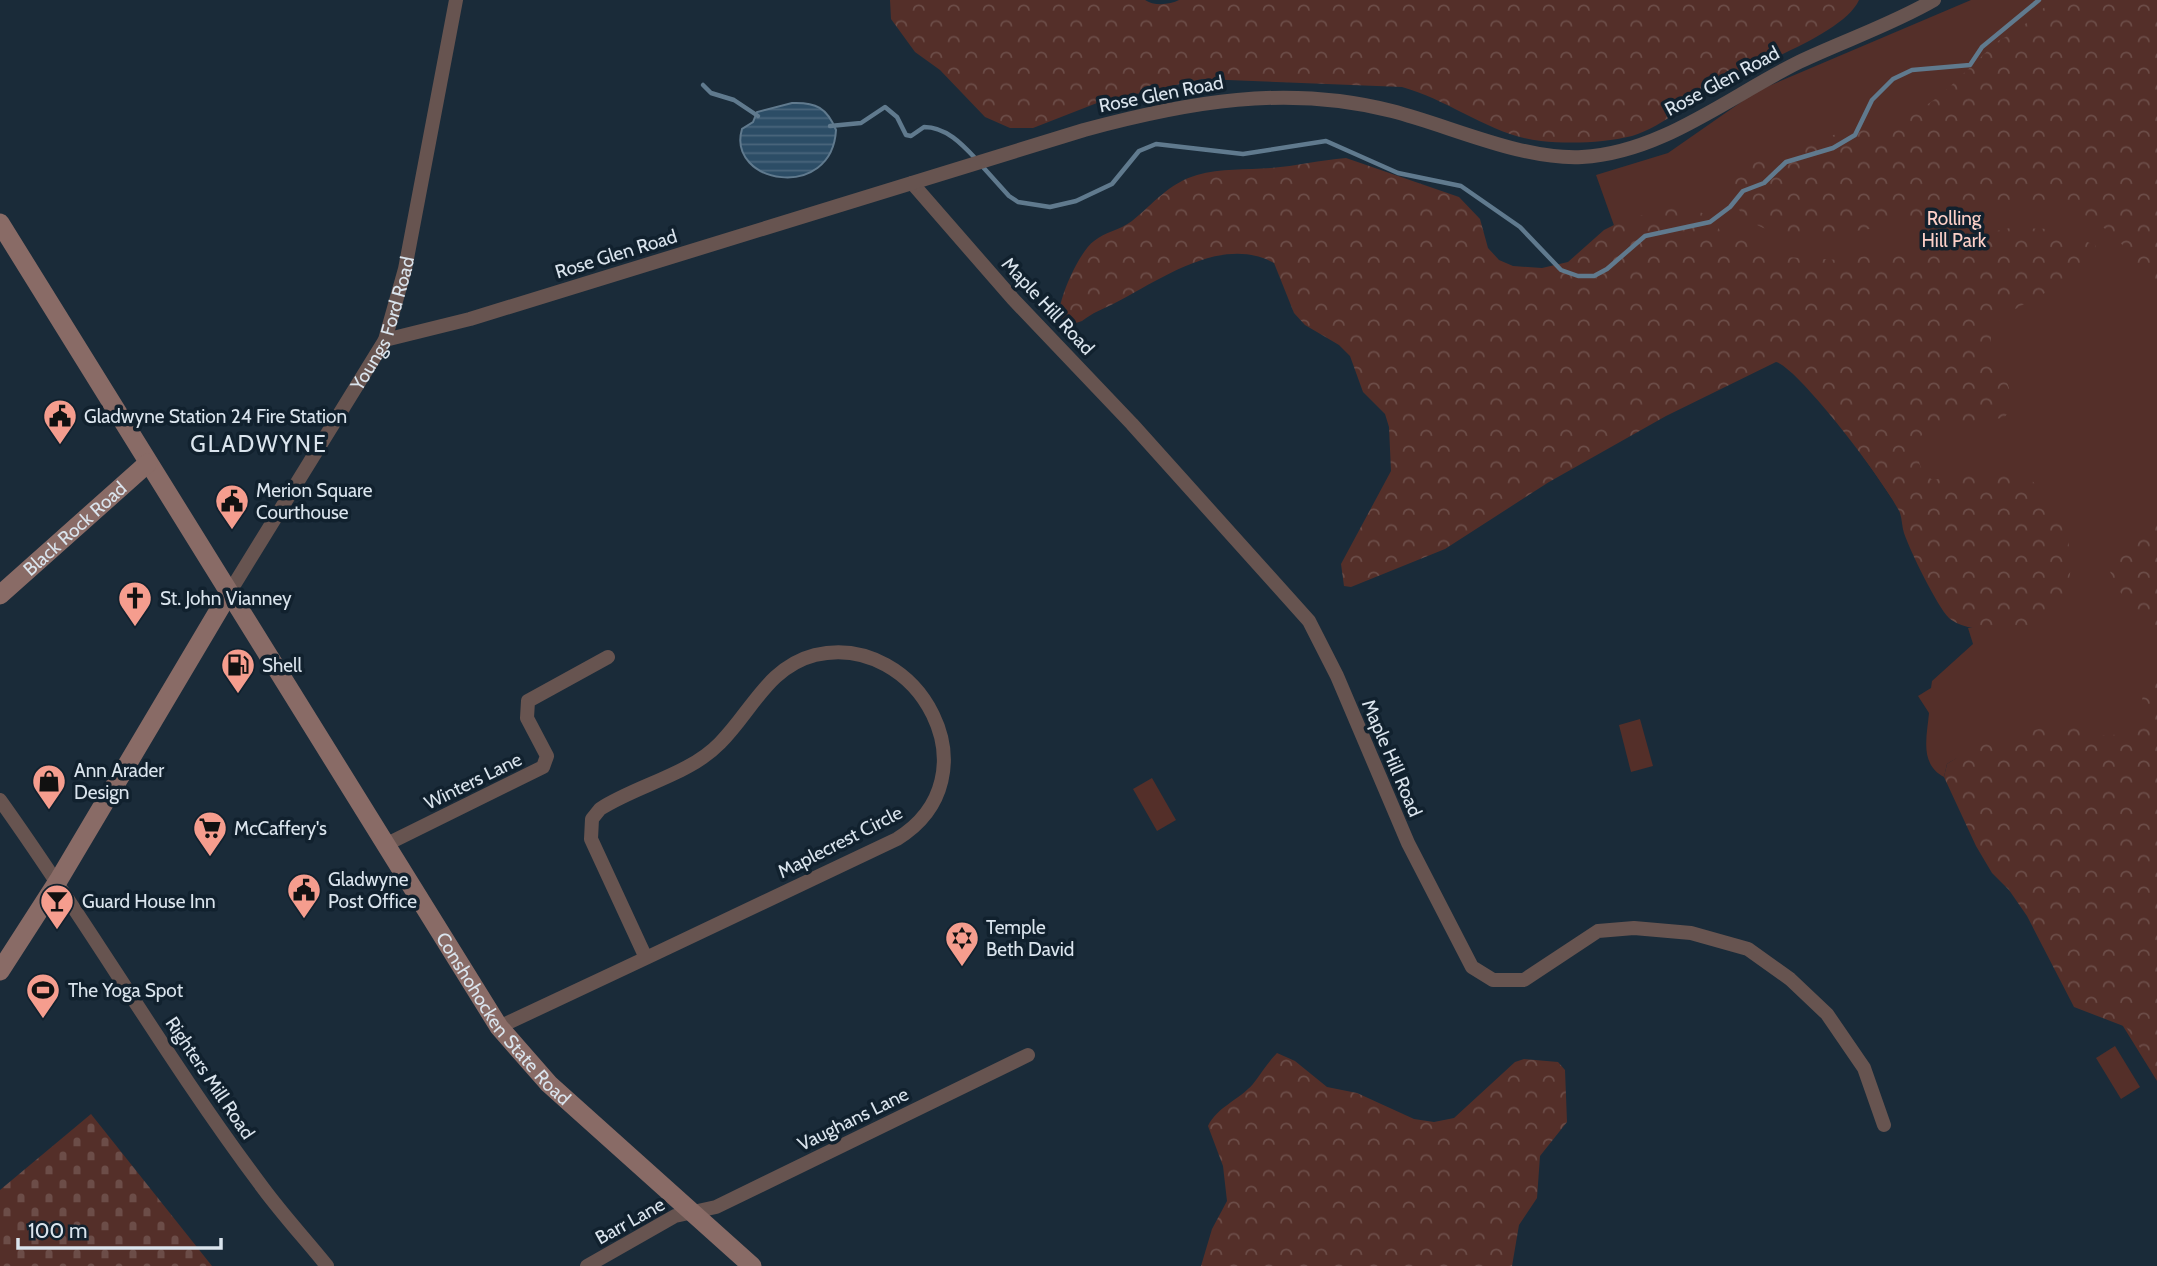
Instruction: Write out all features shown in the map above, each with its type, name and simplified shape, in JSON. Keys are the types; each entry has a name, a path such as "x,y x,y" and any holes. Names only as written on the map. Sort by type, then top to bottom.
{"main road":[{"name":"Conshohocken State Road","path":"0,223 499,1027 549,1084 752,1266"},
{"name":"Black Rock Road","path":"0,595 148,463"},
{"name":"Youngs Ford Road","path":"0,971 58,881 229,593"}],"street":[{"name":"Youngs Ford Road","path":"229,593 385,340 405,269 456,0"},
{"name":"Rose Glen Road","path":"385,340 470,319 1002,154 1153,111 1214,100 1301,96 1394,111 1530,151 1568,157 1606,155 1649,141 1799,62 1934,0"},
{"name":"Maple Hill Road","path":"912,183 1013,299 1132,424 1309,621 1334,669 1408,843 1472,967 1493,980 1524,980 1598,931 1634,928 1691,933 1748,949 1790,979 1827,1014 1864,1068 1884,1125"},
{"name":"Maplecrest Circle","path":"499,1027 646,958 897,839 924,817 942,786 945,752 936,719 909,683 887,666 853,654 828,653 803,659 772,679 711,752 600,809 592,819 591,839 646,958"},
{"name":"Winters Lane","path":"385,845 543,767 547,756 527,718 528,701 608,657"},
{"name":"Righters Mill Road","path":"0,800 58,881 209,1112 263,1189 327,1266"},
{"name":"Vaughans Lane","path":"692,1212 716,1207 1028,1055"},
{"name":"Barr Lane","path":"587,1266 675,1216 692,1212"}],"green space":[{"path":"890,0 1145,0 1162,4 1179,0 1859,0 1837,24 1820,35 1728,79 1644,132 1610,140 1575,143 1523,138 1402,87 1202,79 1097,103 1033,128 1010,128 985,117 940,70 915,52 891,19"},
{"name":"Rolling Hill Park","path":"1971,0 2157,0 2157,1081 1957,758 1947,764 1944,777 1931,765 1926,749 1929,713 1918,696 1931,688 1932,681 1973,644 1968,628 1980,627 1780,335 1676,399 1596,175 1668,153 1757,91"},
{"path":"2053,0 2157,0 2157,292 2117,239 2092,219 2061,206 2027,203 1985,207 1888,226 1840,233 1796,235 1761,227 1737,207 1732,195 1732,185 1746,166 1828,136 1902,122 1941,95 1998,41 2017,31"},
{"path":"1346,158 1459,197 1480,219 1488,248 1499,260 1513,266 1542,268 1568,262 1604,230 1626,219 1682,206 1708,215 1722,233 1751,242 1762,252 1784,257 1840,260 1924,247 2010,228 2054,229 2095,245 2098,251 2090,263 2077,274 2010,313 1998,322 1992,331 1993,353 2011,397 2010,407 2004,418 1929,425 1918,446 1922,469 1933,480 1991,470 2022,470 2037,486 2061,522 2068,542 2071,561 2069,581 2060,599 2045,617 2011,629 1969,627 1949,618 1924,578 1904,533 1900,513 1880,480 1822,405 1787,369 1776,362 1666,416 1549,482 1445,549 1351,587 1344,586 1341,564 1391,471 1389,427 1385,414 1363,392 1350,356 1339,345 1305,325 1294,313 1274,263 1254,255 1213,257 1171,273 1082,321 1073,324 1059,317 1066,288 1088,247 1098,238 1132,221 1178,183 1215,171 1280,167"},
{"path":"2157,517 2157,640 2150,633 2136,627 2109,569 2139,529"},
{"path":"2157,662 2157,1073 2126,1027 2074,1007 2027,916 2009,890 1992,873 1976,846 1944,777 1947,764 1975,746 2053,725 2074,727 2088,736 2133,734 2141,721 2143,686"},
{"path":"1640,719 1653,766 1631,772 1619,725"},
{"path":"1152,778 1176,820 1157,831 1133,789"},
{"path":"2115,1046 2140,1087 2121,1099 2096,1058"},
{"path":"1277,1053 1295,1061 1327,1087 1357,1093 1414,1119 1434,1122 1454,1118 1515,1062 1524,1059 1558,1062 1565,1070 1567,1122 1540,1156 1537,1198 1519,1225 1512,1266 1201,1266 1212,1229 1227,1201 1223,1166 1208,1126 1217,1114 1253,1084"},
{"path":"91,1114 212,1266 0,1266 0,1190"}],"water":[{"path":"792,103 820,108 829,116 836,130 830,153 817,168 800,176 782,177 764,172 749,162 741,148 742,129 753,122 757,112"}],"waterway":[{"path":"982,166 1009,196 1018,202 1050,207 1076,201 1112,184 1139,151 1156,144 1243,154 1326,141 1398,173 1461,186 1520,227 1561,270 1578,276 1594,276 1607,269 1645,236 1710,222 1730,207 1743,191 1764,183 1786,162 1833,148 1855,135 1872,100 1893,79 1912,70 1970,65 1982,47 2039,0"},
{"path":"703,85 711,93 734,100 758,116"},
{"path":"830,126 861,123 885,107 897,117 906,135 911,136 924,127 939,130 959,142 976,159"}],"place":[{"name":"Gladwyne Station 24 Fire Station","path":"60,446"},
{"name":"Merion Square Courthouse","path":"232,531"},
{"name":"St. John Vianney","path":"135,628"},
{"name":"Shell","path":"238,695"},
{"name":"Ann Arader Design","path":"49,811"},
{"name":"McCaffery's","path":"210,858"},
{"name":"Gladwyne Post Office","path":"304,920"},
{"name":"Guard House Inn","path":"57,931"},
{"name":"Temple Beth David","path":"962,968"},
{"name":"The Yoga Spot","path":"43,1020"}],"district":[{"name":"GLADWYNE","path":"259,444"}]}
